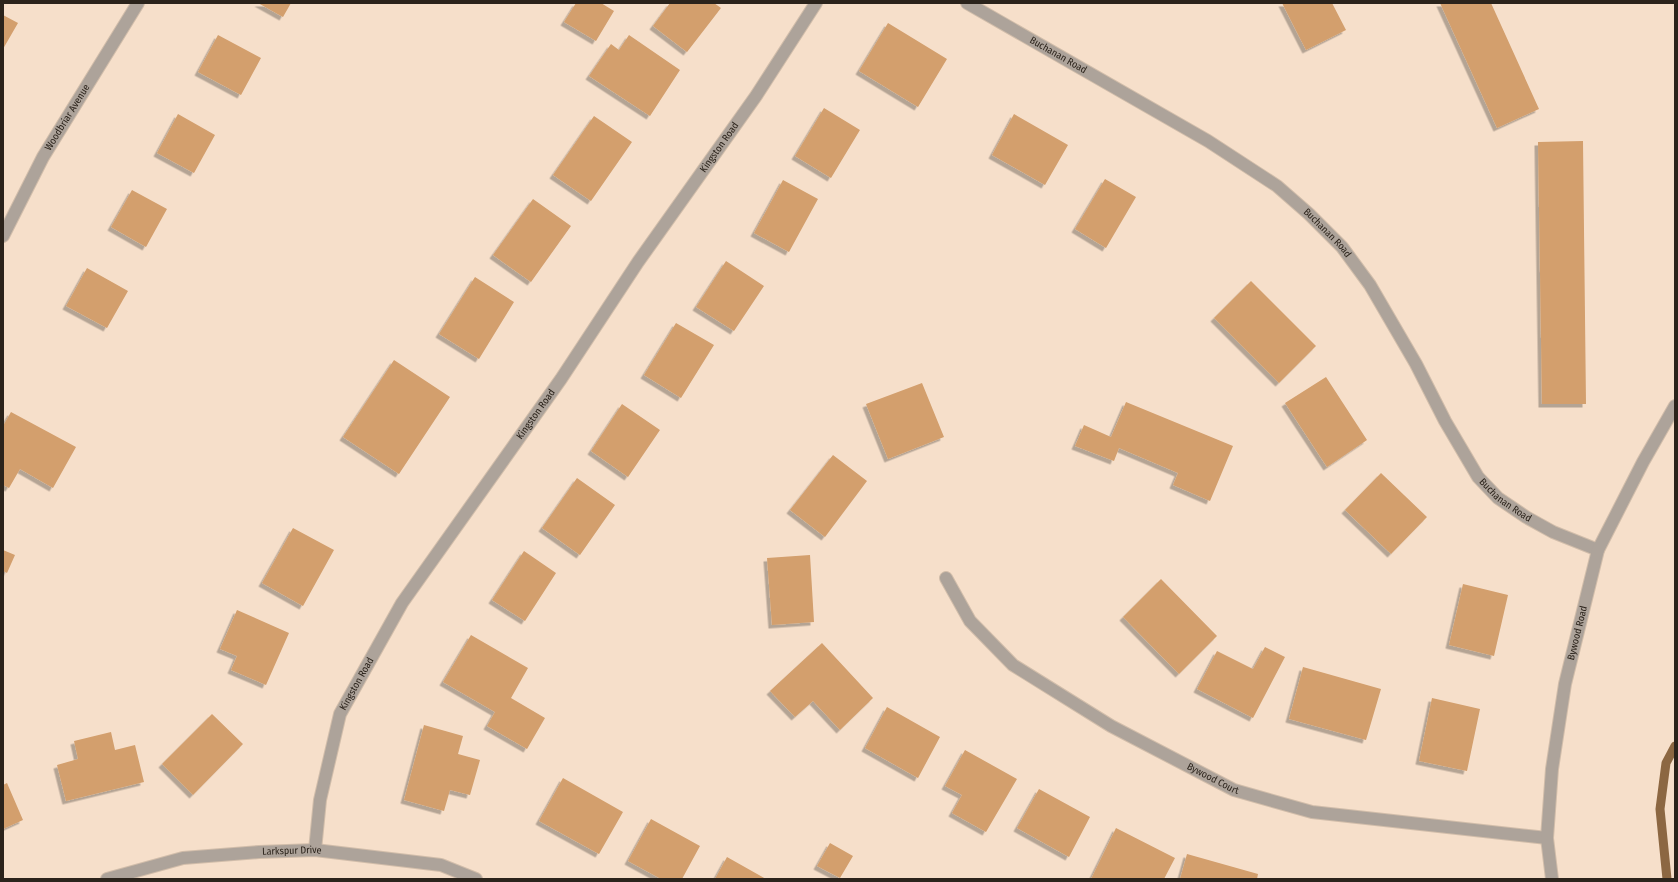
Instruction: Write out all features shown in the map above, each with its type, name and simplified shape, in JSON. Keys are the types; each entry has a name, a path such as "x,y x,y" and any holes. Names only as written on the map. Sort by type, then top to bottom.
{"street":[{"name":"Woodbriar Avenue","path":"3,236 43,157 138,3"},
{"name":"Kingston Road","path":"314,850 320,800 340,714 402,603 561,379 638,262 756,96 816,3"},
{"name":"Buchanan Road","path":"967,3 1208,142 1277,186 1342,246 1370,285 1416,364 1445,421 1478,477 1498,498 1526,517 1553,532 1598,550"},
{"name":"Bywood Road","path":"1552,879 1547,838 1552,769 1565,684 1598,550 1643,462 1675,406"},
{"name":"Bywood Court","path":"946,578 970,621 1013,665 1111,726 1234,790 1312,812 1547,838"},
{"name":"Larkspur Drive","path":"107,879 183,858 259,852 314,850 441,865 476,879"}],"building":[{"path":"258,3 291,3 283,17"},
{"path":"576,3 601,3 614,11 596,41 564,22"},
{"path":"670,3 714,3 721,8 687,52 653,26"},
{"path":"1282,3 1332,3 1346,30 1306,50"},
{"path":"1440,3 1491,3 1539,109 1497,128"},
{"path":"3,15 18,23 3,49"},
{"path":"888,23 947,59 918,107 859,71"},
{"path":"218,35 261,58 241,95 198,72"},
{"path":"629,35 680,70 650,116 589,76 611,44 619,50"},
{"path":"824,108 860,130 831,178 795,156"},
{"path":"178,114 215,135 194,173 157,153"},
{"path":"1014,114 1068,145 1045,185 992,155"},
{"path":"594,116 632,142 591,201 553,175"},
{"path":"1583,141 1586,404 1542,404 1538,142"},
{"path":"1105,179 1136,197 1106,248 1075,229"},
{"path":"783,180 818,199 789,252 754,233"},
{"path":"132,190 167,209 146,247 111,227"},
{"path":"533,199 571,226 531,282 493,255"},
{"path":"726,261 764,286 734,331 696,307"},
{"path":"87,268 128,291 107,328 66,306"},
{"path":"475,277 514,302 479,359 439,334"},
{"path":"1251,281 1316,346 1279,383 1214,318"},
{"path":"676,323 714,345 681,398 644,375"},
{"path":"394,360 450,397 399,474 343,437"},
{"path":"1326,377 1367,440 1327,467 1285,403"},
{"path":"922,383 944,437 888,459 866,404"},
{"path":"1126,402 1233,446 1210,501 1173,485 1178,473 1119,448 1114,461 1075,446 1084,425 1111,437"},
{"path":"622,404 660,430 628,477 591,451"},
{"path":"11,412 76,447 53,488 20,469 9,488 3,485 3,426"},
{"path":"833,455 867,481 825,537 790,510"},
{"path":"1381,473 1427,517 1391,554 1345,510"},
{"path":"577,478 615,505 580,555 542,528"},
{"path":"293,528 334,550 303,606 262,583"},
{"path":"3,550 15,555 7,573 3,571"},
{"path":"524,551 556,573 525,621 492,600"},
{"path":"810,555 814,622 772,625 767,558"},
{"path":"1161,579 1217,636 1179,674 1123,617"},
{"path":"1463,584 1508,595 1494,656 1449,645"},
{"path":"237,610 289,633 266,685 231,670 237,656 220,649"},
{"path":"471,635 528,668 511,698 545,718 527,749 487,726 495,712 443,682"},
{"path":"822,643 873,698 840,730 813,701 795,717 770,691"},
{"path":"1265,647 1285,657 1253,718 1197,689 1217,651 1253,669"},
{"path":"1303,667 1381,689 1366,740 1289,719"},
{"path":"1432,698 1480,709 1467,771 1419,761"},
{"path":"887,707 940,737 918,778 865,748"},
{"path":"212,714 243,744 193,795 162,764"},
{"path":"424,725 463,736 458,754 480,760 470,795 450,790 444,811 404,800"},
{"path":"111,732 115,750 135,745 144,782 66,801 57,765 78,759 74,741"},
{"path":"965,750 1017,779 986,832 952,813 962,795 945,786"},
{"path":"563,778 623,812 599,854 539,821"},
{"path":"7,783 23,820 3,829 3,785"},
{"path":"1039,789 1090,817 1069,857 1017,828"},
{"path":"651,819 700,846 682,879 661,879 628,861"},
{"path":"1116,828 1175,858 1164,879 1091,879"},
{"path":"830,843 853,856 840,878 817,866"},
{"path":"1187,854 1258,874 1257,879 1180,879"},
{"path":"727,857 766,879 715,879"}],"waterway":[{"path":"1667,879 1660,809 1666,763 1675,746"}]}
